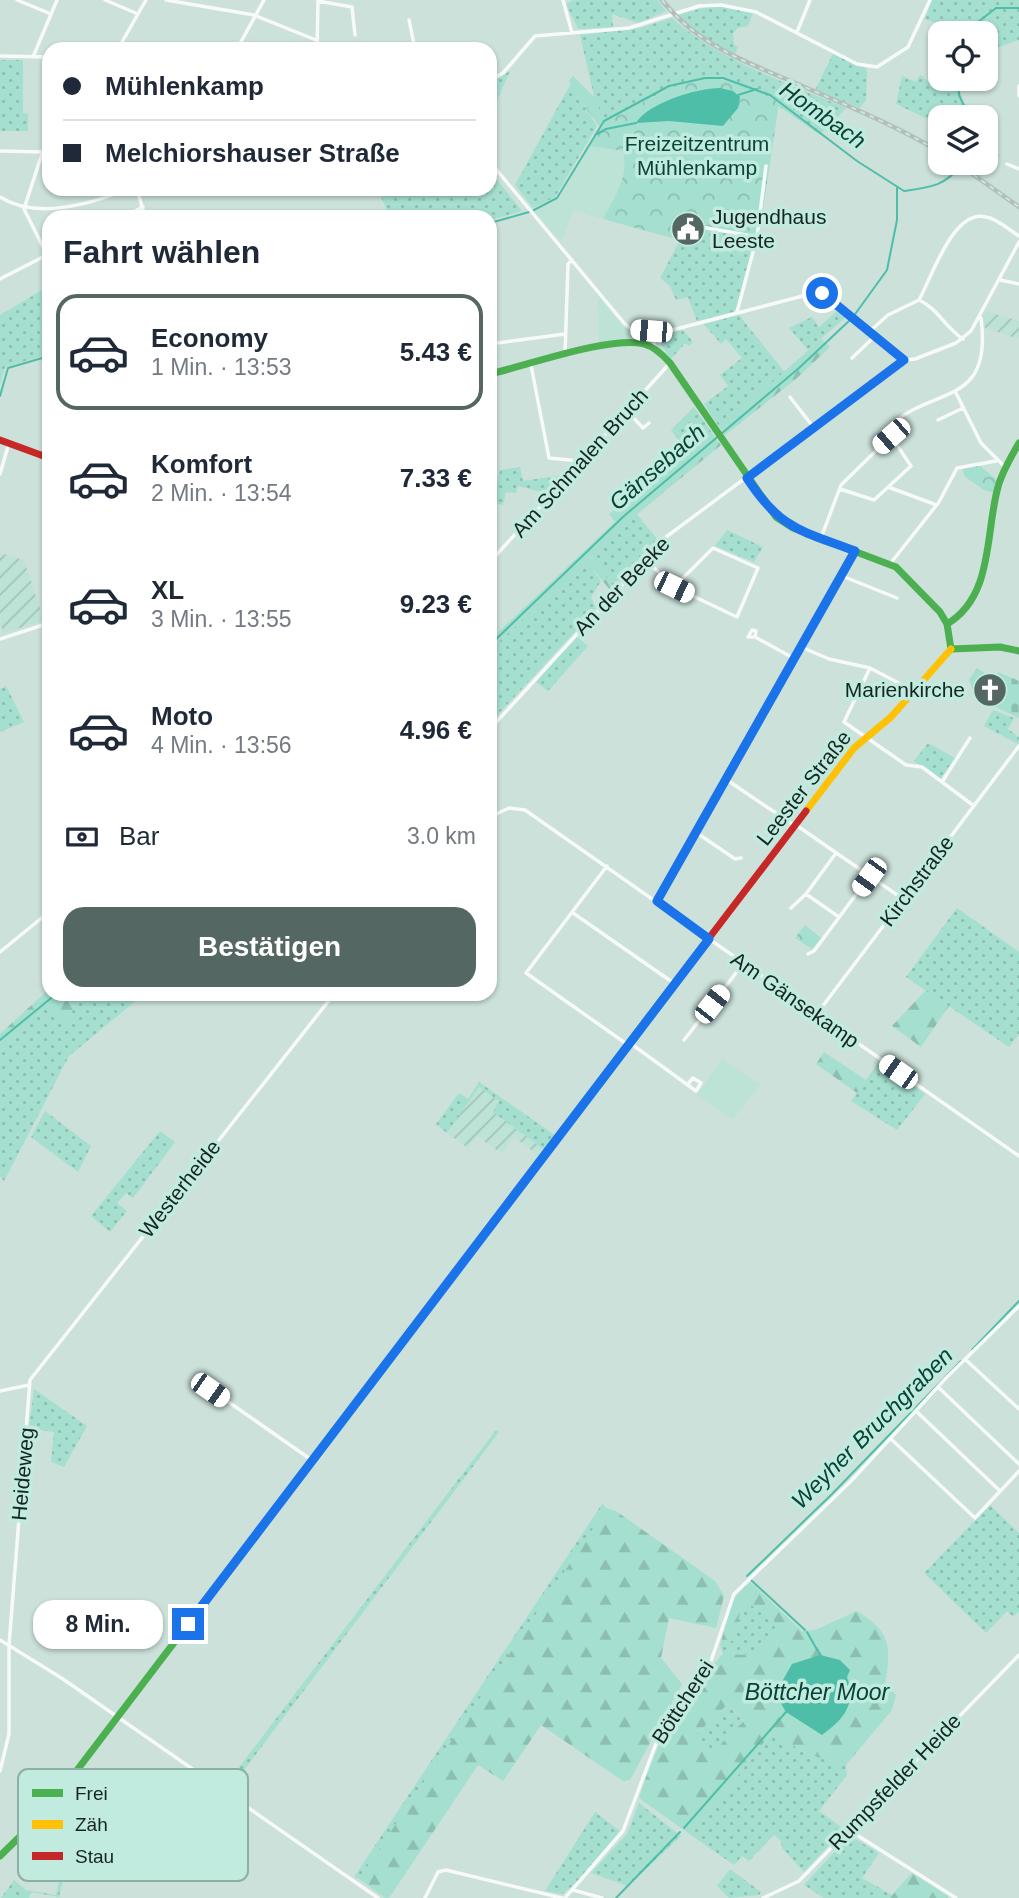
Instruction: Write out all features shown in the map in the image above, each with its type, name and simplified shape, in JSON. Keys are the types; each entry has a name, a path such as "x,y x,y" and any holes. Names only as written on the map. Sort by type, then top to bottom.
{"street":[{"path":"17,0 51,14"},
{"path":"33,57 57,0"},
{"path":"105,0 138,14"},
{"path":"122,42 146,0"},
{"path":"166,0 254,15 316,40 318,1 352,7 355,35"},
{"path":"240,42 264,0"},
{"path":"563,0 572,33"},
{"path":"797,32 810,0"},
{"path":"497,75 510,66 532,37 636,27 710,4 750,10 856,64 877,67 908,47 930,0"},
{"path":"409,20 414,42"},
{"path":"0,56 42,57"},
{"path":"1019,86 1019,96"},
{"path":"0,150 42,152"},
{"path":"42,155 24,209 42,244"},
{"path":"1007,164 1019,169"},
{"path":"737,312 757,237 765,166"},
{"path":"497,170 627,326 657,334 818,292 904,360 915,359 960,340 981,317 1019,242"},
{"path":"0,197 24,209 60,206 109,196"},
{"path":"139,196 144,210"},
{"path":"137,210 143,207"},
{"path":"869,332 888,315 919,300 937,262 966,220 977,216 990,218 1019,236"},
{"path":"696,226 757,237"},
{"path":"0,279 42,258"},
{"path":"565,357 568,264 572,260"},
{"path":"1000,280 1019,284"},
{"path":"919,300 934,308 960,340"},
{"path":"840,489 874,500 911,466 891,436 891,425 922,405 956,393 968,383 983,348 981,317"},
{"path":"497,343 565,334"},
{"path":"653,347 657,334"},
{"path":"852,358 874,337"},
{"path":"497,372 631,342 653,347 670,363 776,517 793,528 890,564 920,590 947,624 951,649 962,651 997,645 1019,651"},
{"name":"An der Beeke","path":"497,721 644,558 674,531 904,360"},
{"name":"Am Schmalen Bruch","path":"497,554 670,363"},
{"path":"531,365 549,458 581,461"},
{"path":"956,393 981,443 996,461 1006,468"},
{"path":"790,397 814,428"},
{"path":"938,420 963,408"},
{"path":"627,411 643,428 649,423"},
{"path":"821,538 840,489 868,455 891,436"},
{"path":"0,440 42,455"},
{"path":"0,474 9,443"},
{"path":"947,624 959,616 979,580 989,548 998,488 1019,443"},
{"path":"890,564 934,504 939,502 957,468 996,461"},
{"path":"888,487 934,504"},
{"path":"644,558 674,587 737,617 758,568 713,548 674,587"},
{"path":"657,901 855,551"},
{"path":"842,576 897,598"},
{"path":"0,639 42,625"},
{"path":"755,637 794,659"},
{"path":"801,647 829,659 870,668 914,691"},
{"name":"Leester Straße","path":"78,1769 796,825 866,737 891,717 951,649"},
{"path":"870,668 843,719 906,765 920,766 974,806"},
{"path":"942,782 970,738"},
{"name":"Kirchstraße","path":"816,1015 1019,746"},
{"path":"727,779 903,899"},
{"name":"Am Gänsekamp","path":"497,814 509,808 525,810 1019,1156"},
{"path":"697,833 735,859 741,858"},
{"path":"791,908 806,894 836,853"},
{"path":"607,866 526,972 687,1085"},
{"path":"808,954 814,951 869,877"},
{"path":"806,894 839,917"},
{"path":"572,913 675,984"},
{"path":"0,952 42,918"},
{"path":"684,1040 743,964"},
{"name":"Westerheide","path":"29,1385 33,1375 328,1001"},
{"name":"Böttcherei","path":"564,1898 623,1831 660,1732 687,1687 714,1657 729,1601 1019,1306"},
{"path":"966,1360 1019,1409"},
{"path":"0,1391 29,1385"},
{"name":"Heideweg","path":"0,1771 9,1734 9,1645 29,1385"},
{"path":"938,1387 1019,1464"},
{"path":"210,1390 313,1461"},
{"path":"915,1411 1000,1491"},
{"path":"891,1438 975,1518 1019,1471"},
{"path":"0,1640 29,1656 193,1769"},
{"name":"Rumpsfelder Heide","path":"764,1898 799,1881 1019,1655"},
{"path":"248,1808 378,1898"},
{"path":"849,1830 954,1897"},
{"name":"Leester Straße","path":"0,1856 18,1839"},
{"path":"0,1843 9,1848"},
{"path":"425,1898 438,1872 446,1870 564,1898"},
{"path":"573,1890 602,1898"}],"shaded area":[{"path":"657,0 663,0 705,39 719,47 899,126 928,142 928,148 884,124 725,55 694,37"},
{"path":"590,145 624,151 625,176 603,219 573,210 562,242 534,212 559,199"},
{"path":"970,175 979,175 1006,194 1019,204 1019,210"},
{"path":"598,296 623,327 648,334 648,340 625,338 599,345"},
{"path":"986,311 1019,321 1019,339 985,328 983,316"},
{"path":"0,553 24,560 42,622 3,633 0,621"},
{"path":"722,1058 760,1085 733,1119 697,1095"},
{"path":"479,1086 500,1102 494,1112 545,1150 541,1157 514,1137 502,1154 477,1136 468,1148 447,1133"}],"green space":[{"path":"573,0 657,0 666,11 639,23 612,14 613,27 578,29 566,4"},
{"path":"932,0 1019,0 1019,40 998,47 998,21 925,19"},
{"path":"707,7 724,7 753,13 748,26 738,28 733,33 734,45 738,47 735,55 705,39 677,15"},
{"path":"672,18 711,47 733,59 846,108 820,135 754,89 723,79 671,88 605,122 596,105 580,35 640,28"},
{"path":"833,54 867,69 866,100 860,108 815,90"},
{"path":"0,60 23,60 23,113 28,114 28,131 0,131"},
{"path":"510,71 497,100 497,79"},
{"path":"920,75 928,81 928,91 960,91 966,105 928,105 928,119 896,104 902,76 916,82"},
{"path":"573,76 594,97 605,122 600,127 572,90 569,80"},
{"name":"Freizeitzentrum Mühlenkamp","path":"705,78 744,85 779,103 760,230 755,238 703,229 694,244 603,219 620,187 624,170 623,151 590,146 605,122 671,88"},
{"path":"570,85 597,126 555,197 533,208 515,185"},
{"path":"497,180 522,211 497,218 497,210 387,210 381,197 497,196"},
{"path":"703,229 755,238 737,307 733,312 697,321 688,297 676,300 670,286 660,278 680,240 694,244"},
{"path":"42,290 42,356 5,367 0,385 0,315"},
{"path":"838,310 846,317 808,350 789,328 812,317 819,327"},
{"path":"739,315 786,374 720,428 704,404 728,386 720,375 742,358 726,339 721,344 704,324"},
{"path":"680,330 693,342 689,346 685,343 671,359 661,345 664,335"},
{"path":"821,339 830,347 796,379 725,435 720,428"},
{"path":"694,407 714,436 690,455 671,430"},
{"path":"714,436 721,445 589,554 614,588 611,591 586,561 497,644 497,633 615,522 609,514"},
{"path":"979,465 998,481 994,493 984,490 964,476 963,469"},
{"path":"520,467 523,481 568,474 549,494 518,486 516,493 506,492 503,505 497,504 500,470"},
{"path":"636,513 658,540 614,588 589,554"},
{"path":"727,530 763,547 754,562 715,546"},
{"path":"586,560 601,581 591,597 596,609 497,715 497,643"},
{"path":"576,636 588,646 548,691 536,682"},
{"path":"977,668 995,679 998,672 1019,681 1019,718 976,698 969,680"},
{"path":"6,686 24,722 0,732 0,689"},
{"path":"993,710 1014,718 1008,729 1019,737 1018,744 984,726"},
{"path":"928,743 955,758 940,779 914,761"},
{"path":"957,908 1019,952 1019,1034 1009,1047 906,977"},
{"path":"805,925 821,938 812,949 795,938"},
{"path":"926,990 949,1006 921,1047 892,1026"},
{"path":"42,995 42,1001 78,1001 79,1009 70,1011 73,1016 69,1028 48,1003 0,1053 0,1034"},
{"path":"75,1001 136,1001 69,1056 4,1181 0,1176 0,1053 48,1002 70,1011"},
{"path":"824,1052 866,1080 857,1093 816,1064"},
{"path":"879,1062 925,1094 897,1130 851,1101"},
{"path":"479,1082 556,1136 545,1150 493,1112 499,1101 479,1087 447,1133 436,1124 459,1093 468,1099"},
{"path":"45,1111 91,1146 78,1172 31,1137"},
{"path":"160,1131 175,1142 133,1198 126,1193 117,1203 127,1211 110,1232 91,1216"},
{"path":"34,1389 87,1426 64,1467 51,1462 54,1432 29,1428"},
{"path":"496,1430 499,1432 245,1769 238,1769"},
{"path":"602,1504 607,1508 359,1879 354,1877"},
{"path":"990,1505 1019,1533 1019,1611 1013,1617 1007,1611 986,1633 924,1573"},
{"path":"607,1508 616,1511 715,1581 724,1596 716,1628 669,1618 661,1658 682,1684 630,1780 623,1781 541,1725 503,1781 478,1765 389,1898 385,1898 359,1879"},
{"path":"750,1582 802,1631 815,1630 857,1611 883,1634 888,1650 885,1685 896,1695 892,1710 846,1765 807,1754 772,1732 691,1835 639,1798 663,1738 694,1687 723,1654 752,1655 778,1624 747,1602 741,1610 732,1641 720,1645 733,1599","holes":["847,1677 852,1692 783,1680","728,1704 744,1721 710,1752 693,1737"]},
{"path":"747,1602 779,1624 752,1655 723,1654 720,1645 732,1641 741,1610"},
{"path":"728,1704 744,1722 715,1751 710,1752 692,1738"},
{"path":"772,1732 807,1754 846,1765 847,1775 819,1811 844,1829 804,1872 774,1835 749,1861 742,1856 734,1865 691,1835"},
{"path":"639,1803 681,1836 628,1886 591,1873 627,1834"},
{"path":"595,1812 620,1831 576,1883 562,1894 545,1891"},
{"path":"854,1838 879,1853 862,1878 892,1895 889,1898 824,1898 804,1885 846,1839"},
{"path":"730,1869 761,1892 759,1895 729,1898 717,1886"},
{"path":"912,1873 948,1896 948,1898 889,1898"},
{"path":"14,1880 26,1890 56,1895 59,1881 63,1881 59,1897 31,1892 29,1898 1,1898"}],"water":[{"path":"720,88 733,91 740,97 738,108 723,126 669,121 636,123 651,109 674,98"},
{"name":"Böttcher Moor","path":"820,1655 840,1660 850,1670 847,1677 850,1695 846,1710 822,1735 786,1712 779,1700 783,1680 792,1664"}],"waterway":[{"path":"979,21 996,8 1019,8"},
{"name":"Hombach","path":"534,210 557,198 604,121 669,86 705,78 723,78 770,95 857,161 904,191 937,184 952,175"},
{"path":"738,95 757,89"},
{"path":"959,91 964,105"},
{"path":"595,135 606,129 636,123"},
{"name":"Gänsebach","path":"853,317 887,270 897,220 897,188"},
{"name":"Hombach","path":"497,221 529,212"},
{"name":"Gänsebach","path":"497,638 624,516 799,368 850,320"},
{"name":"Hombach","path":"0,396 8,368 42,358"},
{"name":"Gänsebach","path":"0,1040 47,1001"},
{"name":"Weyher Bruchgraben","path":"972,1350 1019,1301"},
{"name":"Weyher Bruchgraben","path":"747,1576 832,1494 961,1361"},
{"name":"Weyher Bruchgraben","path":"751,1580 805,1630"},
{"name":"Weyher Bruchgraben","path":"807,1632 820,1655"},
{"name":"Weyher Bruchgraben","path":"684,1828 786,1712"},
{"name":"Weyher Bruchgraben","path":"616,1898 680,1832"}],"railway":[{"path":"662,0 690,28 722,50 886,123 928,145"},
{"path":"974,175 1019,207"}],"traffic: fast":[{"path":"497,372 591,347 630,342 652,347 670,363 776,517 793,528 896,567 940,612 947,624 951,649"},
{"path":"947,624 962,612 973,597 980,580 998,487 1019,443"},
{"path":"951,649 1000,647 1019,651"},
{"path":"398,1348 690,963"},
{"path":"78,1769 262,1527"},
{"path":"0,1856 18,1838"}],"traffic: slow":[{"path":"806,811 854,748 891,717 951,649"},
{"path":"262,1527 398,1348"}],"traffic: jam":[{"path":"0,440 42,455"},
{"path":"690,963 806,811"}],"place":[{"name":"Jugendhaus Leeste","path":"688,229"},
{"name":"Marienkirche","path":"990,690"}],"route":[{"path":"188,1624 709,939 657,901 855,551 786,524 776,517 747,478 904,360 822,293"}]}
